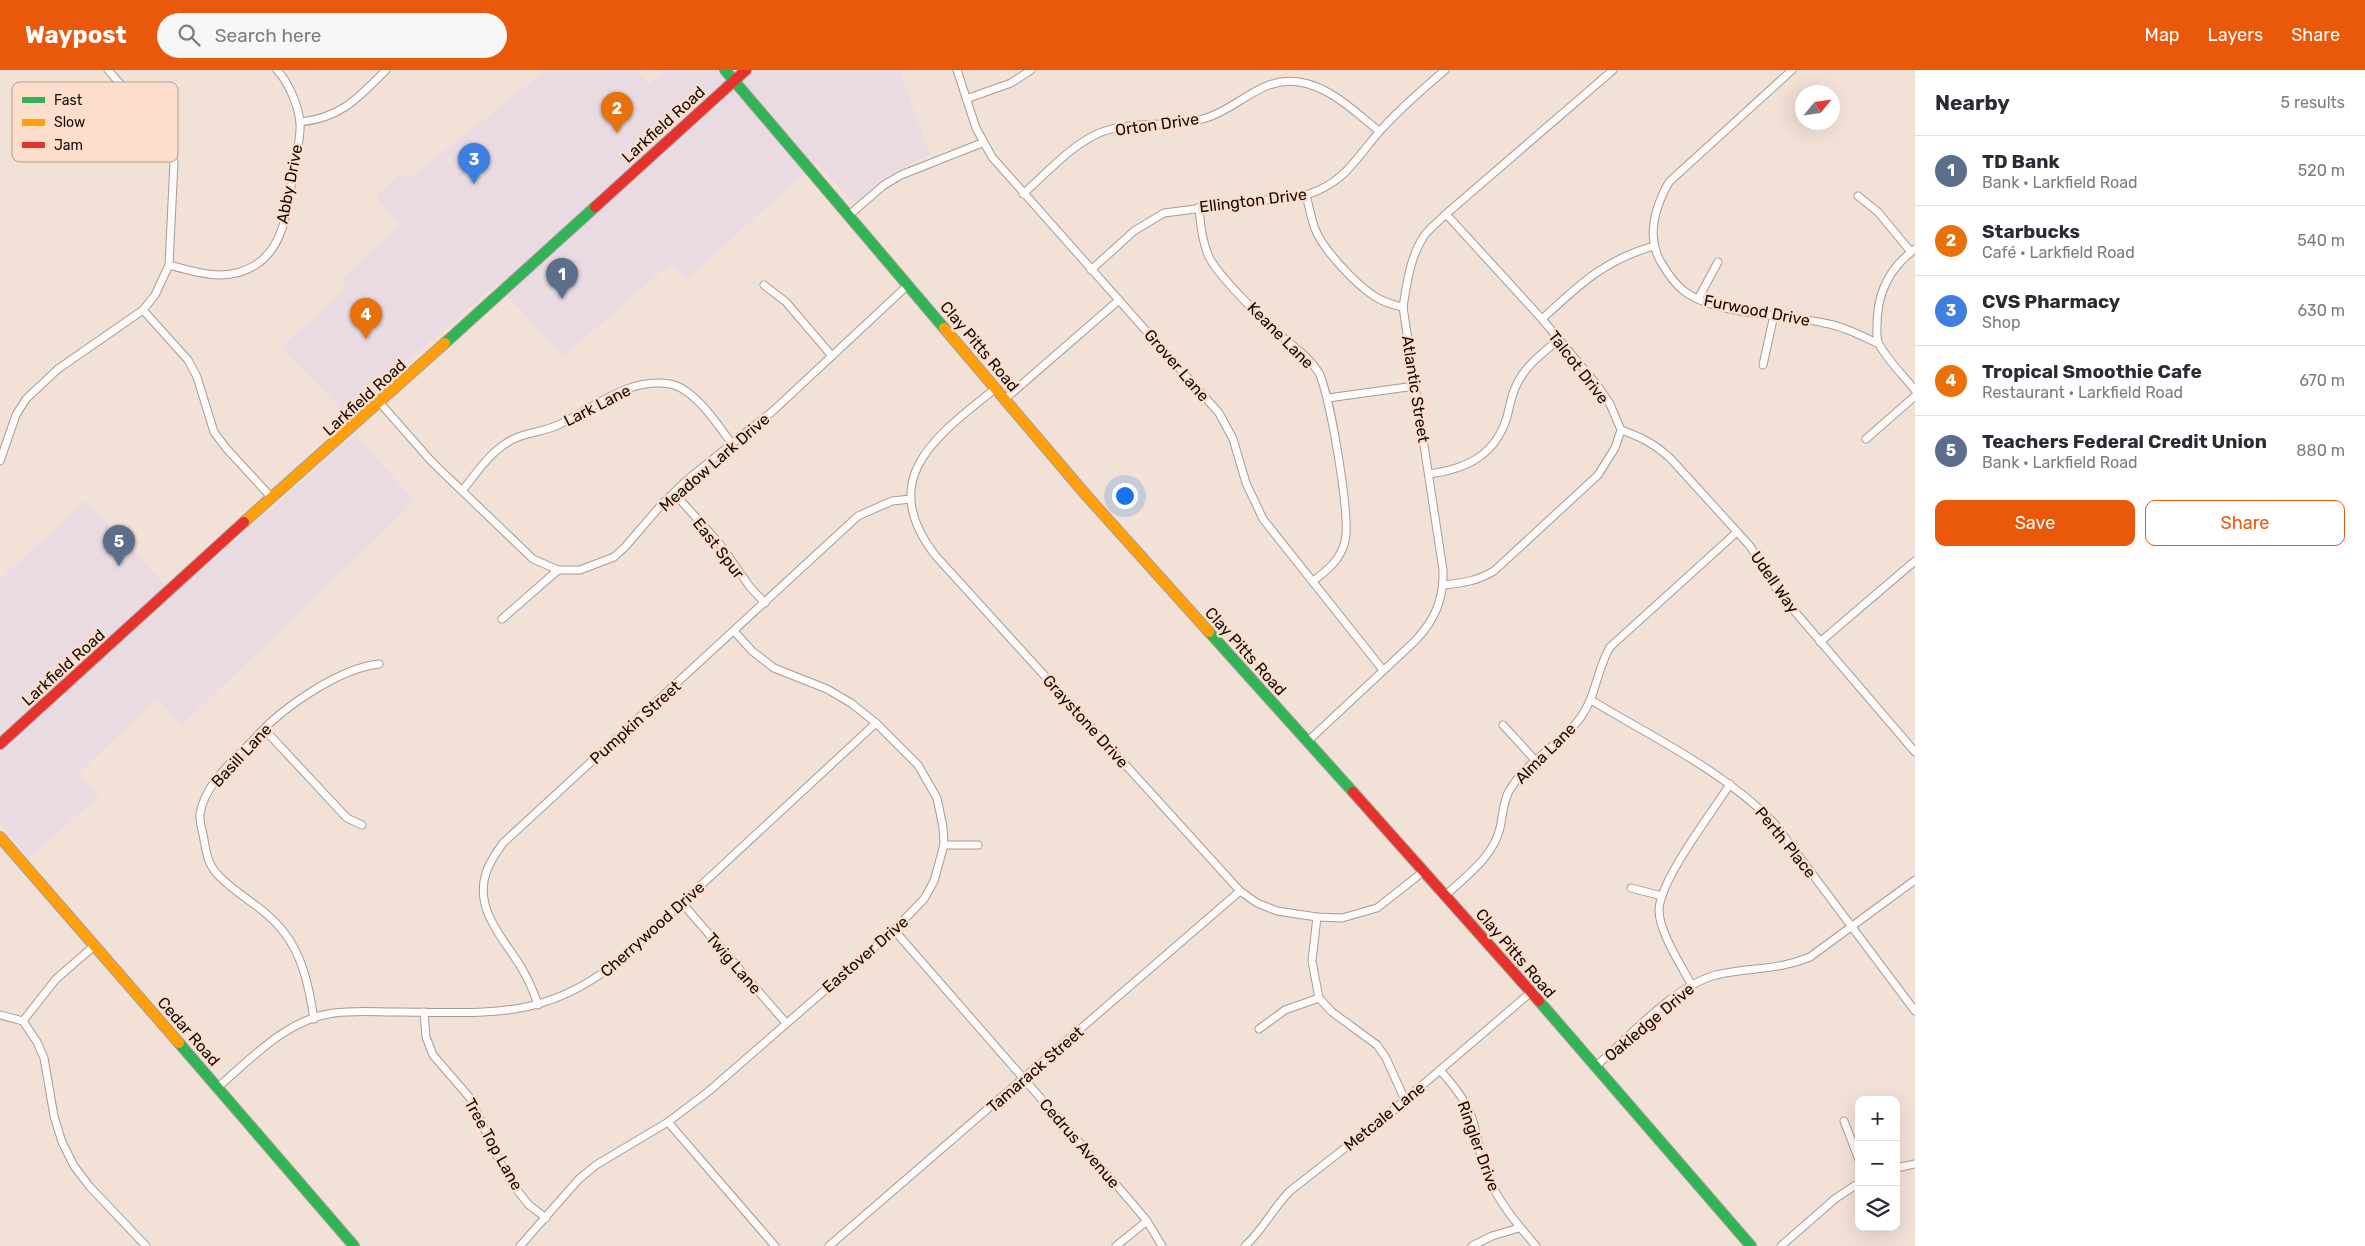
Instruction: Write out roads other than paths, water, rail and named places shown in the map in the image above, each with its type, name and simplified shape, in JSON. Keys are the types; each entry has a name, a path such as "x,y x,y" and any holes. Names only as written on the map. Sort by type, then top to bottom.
{"street":[{"path":"108,70 119,82"},
{"name":"Abby Drive","path":"169,265 198,273 221,276 240,272 256,264 270,253 279,236 286,215 300,122 295,102 277,70"},
{"path":"300,122 318,120 338,113 357,100 386,70"},
{"name":"Clay Pitts Road","path":"725,70 1086,494 1446,895 1752,1246"},
{"name":"Larkfield Road","path":"0,744 271,498 380,403 746,70"},
{"name":"Grover Lane","path":"957,70 982,143 1023,194 1219,413 1234,439 1246,483 1260,512 1383,670"},
{"path":"966,99 1011,83 1031,70"},
{"name":"Ellington Drive","path":"1091,270 1148,221 1164,213 1199,207 1306,195 1322,190 1346,172 1380,131 1445,70"},
{"name":"Atlantic Street","path":"1308,741 1427,628 1440,603 1443,585 1429,474 1403,308 1410,268 1416,254 1425,236 1446,214 1613,70"},
{"name":"Furwood Drive","path":"1792,70 1669,182 1658,202 1653,227 1654,246 1670,276 1684,291 1698,299 1720,306 1824,322 1877,343"},
{"name":"Orton Drive","path":"1023,194 1078,146 1098,133 1118,128 1203,119 1219,114 1262,86 1277,82 1298,82 1316,86 1331,94 1380,131"},
{"path":"849,215 884,186 901,175 982,143"},
{"path":"0,461 16,415 26,399 58,369 143,310 155,295 169,265 174,162"},
{"path":"1306,195 1315,228 1322,242 1333,255 1361,286 1374,297 1403,308"},
{"path":"1858,196 1878,212 1913,250 1896,265 1880,294 1877,315 1877,343 1915,390"},
{"name":"Keane Lane","path":"1199,207 1201,227 1208,256 1266,322 1308,359 1319,374 1328,398 1348,528 1340,554 1332,566 1313,581"},
{"name":"Talcot Drive","path":"1446,214 1542,320 1604,394 1621,430"},
{"path":"1542,320 1604,267 1634,252 1654,246"},
{"path":"1698,299 1718,262"},
{"path":"764,285 786,302 832,356"},
{"name":"Meadow Lark Drive","path":"380,403 432,462 533,559 558,570 580,570 614,557 674,493 767,416 908,285"},
{"path":"1004,399 1119,300"},
{"path":"143,310 188,360 197,377 214,432 271,498"},
{"path":"1763,365 1774,315"},
{"path":"1429,474 1453,471 1473,463 1486,453 1502,431 1517,383 1538,357 1558,340"},
{"name":"Lark Lane","path":"462,491 504,444 520,435 556,426 623,389 640,384 671,384 686,392 704,408 732,444"},
{"path":"1328,398 1415,386"},
{"name":"Graystone Drive","path":"996,388 946,429 923,454 915,474 911,499 918,530 935,555 1240,890 1257,903 1277,911 1317,918 1342,918 1377,908 1424,871"},
{"path":"1866,438 1915,396"},
{"path":"1443,585 1466,583 1480,579 1494,571 1598,475 1615,448 1621,430"},
{"name":"Udell Way","path":"1621,430 1643,437 1658,446 1750,546 1779,593 1915,752"},
{"name":"East Spur","path":"674,493 719,542 750,587 765,603"},
{"name":"Pumpkin Street","path":"538,1005 533,990 521,967 498,934 488,915 483,892 486,873 493,857 503,843 858,516 892,501 911,499"},
{"name":"Alma Lane","path":"1446,895 1483,861 1494,844 1508,792 1535,760 1572,729 1591,700 1602,662 1610,647 1737,532"},
{"path":"1820,642 1915,561"},
{"path":"502,619 558,570"},
{"name":"Eastover Drive","path":"520,1246 579,1179 596,1165 668,1122 709,1091 894,930 924,899 934,881 944,845 940,813 929,782 918,765 876,723 851,703 827,689 774,668 752,651 734,631"},
{"name":"Basill Lane","path":"314,1019 308,983 294,946 262,908 221,878 208,864 200,815 210,786 264,729 305,695 363,665 379,664"},
{"name":"Perth Place","path":"1591,700 1730,784 1754,802 1774,823 1915,1011"},
{"name":"Cherrywood Drive","path":"218,1087 279,1035 314,1019 334,1013 498,1012 538,1005 571,994 606,972 876,723"},
{"path":"1503,725 1535,760"},
{"path":"264,729 347,818 362,825"},
{"path":"1691,984 1666,934 1659,912 1662,896 1674,870 1730,784"},
{"name":"Cedar Road","path":"0,836 354,1246"},
{"path":"944,845 978,845"},
{"name":"Oakledge Drive","path":"1595,1067 1691,984 1716,976 1791,965 1824,948 1915,880"},
{"path":"1631,888 1662,896"},
{"name":"Tamarack Street","path":"829,1246 1240,890"},
{"name":"Twig Lane","path":"682,903 786,1023"},
{"path":"1317,918 1312,962 1318,998 1332,1012 1377,1045 1386,1058 1405,1100"},
{"name":"Cedrus Avenue","path":"894,930 1147,1221 1162,1246"},
{"path":"23,1021 56,980 94,946"},
{"name":"Metcale Lane","path":"1245,1246 1260,1230 1278,1203 1290,1191 1405,1100 1530,993"},
{"path":"1259,1030 1285,1010 1318,998"},
{"name":"Tree Top Lane","path":"424,1012 426,1037 433,1055 470,1098 501,1164 514,1185 529,1205 546,1218"},
{"path":"0,1014 23,1021 37,1042 44,1058 54,1116 62,1142 74,1166 90,1187 146,1246"},
{"name":"Ringler Drive","path":"1440,1070 1460,1094 1468,1108 1474,1123 1487,1176 1506,1212 1536,1246"},
{"path":"668,1122 775,1246"},
{"path":"1844,1122 1855,1150"},
{"path":"1900,1167 1915,1164"},
{"path":"1781,1246 1830,1203 1855,1186"},
{"path":"1116,1246 1147,1221"},
{"path":"1472,1246 1492,1236 1519,1228"}],"place":[{"name":"Starbucks","path":"617,133"},
{"name":"CVS Pharmacy","path":"474,184"},
{"name":"TD Bank","path":"562,299"},
{"name":"Tropical Smoothie Cafe","path":"366,339"},
{"name":"Teachers Federal Credit Union","path":"119,566"}]}
